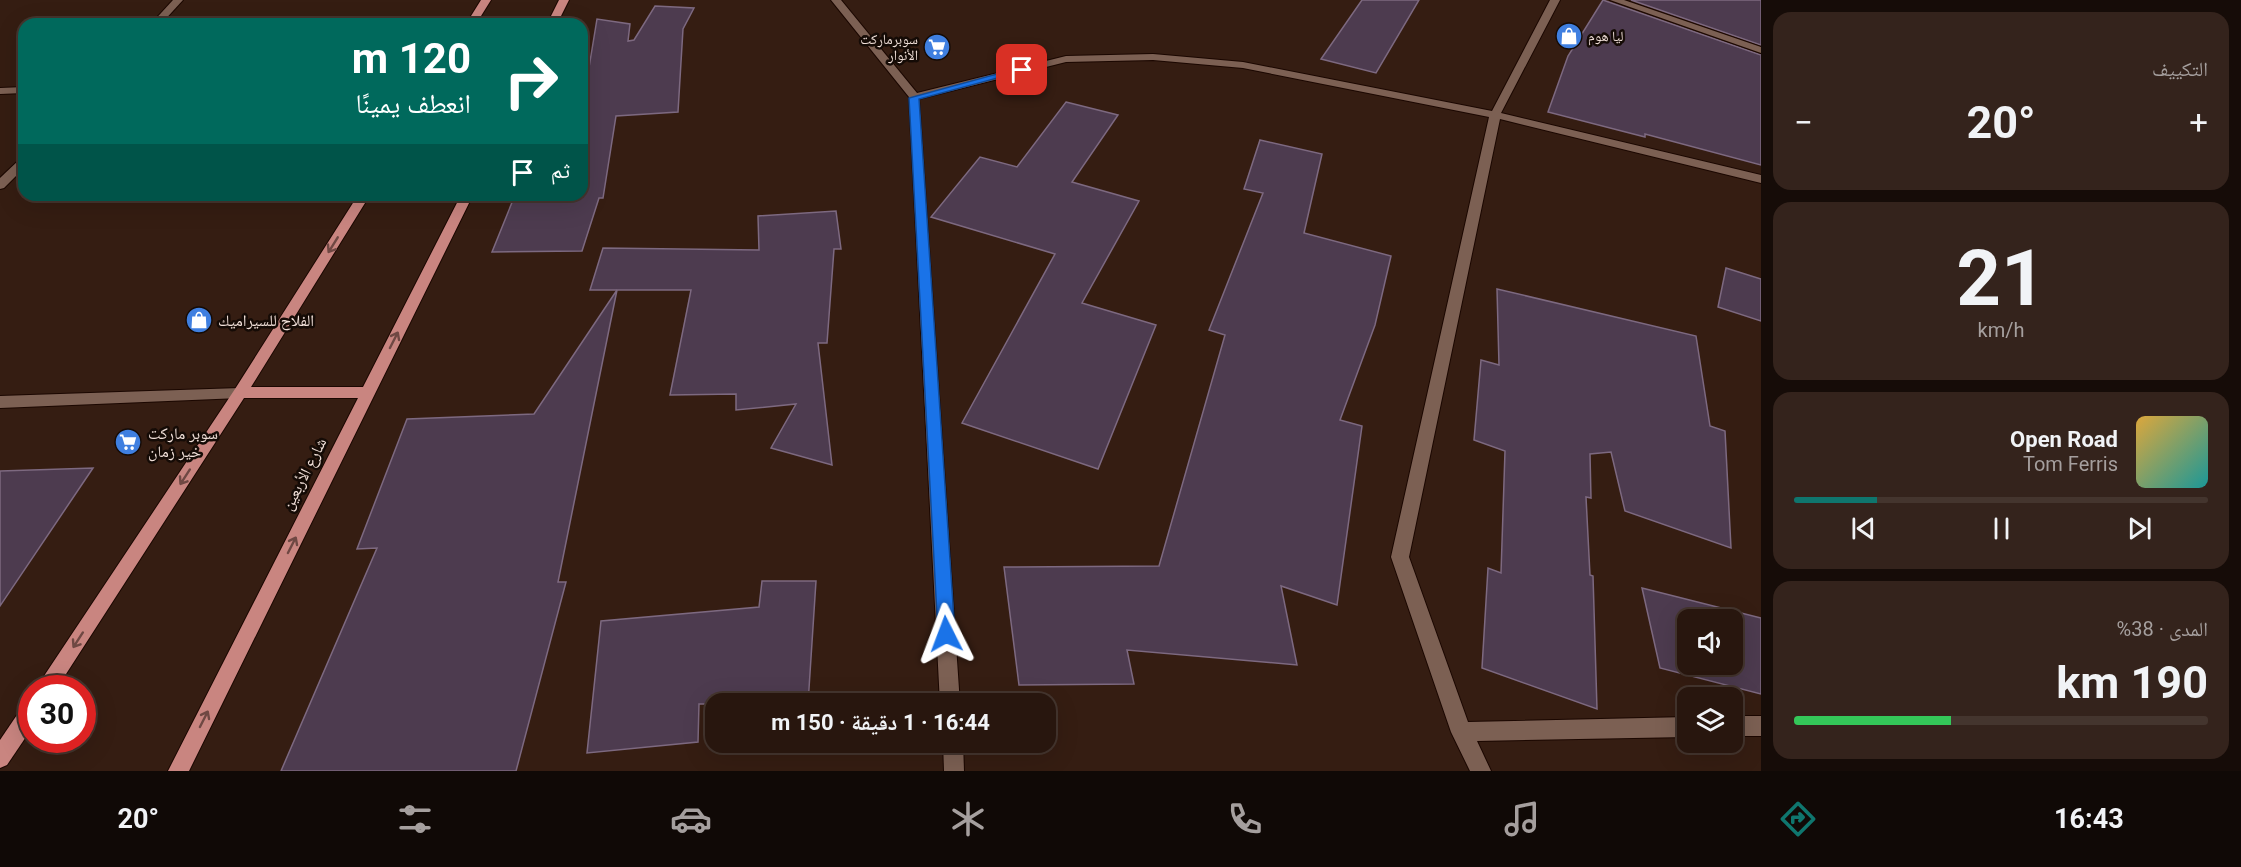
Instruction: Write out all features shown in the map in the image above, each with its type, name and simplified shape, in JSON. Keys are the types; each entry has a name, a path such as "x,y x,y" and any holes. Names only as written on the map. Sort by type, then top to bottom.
{"main road":[{"path":"475,18 486,0"},
{"path":"555,18 564,0"},
{"path":"55,675 240,393 360,201"},
{"name":"شارع الأربعين","path":"178,771 464,201"},
{"path":"240,393 368,392"},
{"path":"0,758 18,731"}],"street":[{"path":"162,18 178,0"},
{"path":"836,0 914,98 949,693"},
{"path":"1481,771 1461,732 1400,557 1495,115 1555,0"},
{"path":"1615,0 1761,50"},
{"path":"914,98 1066,58 1153,57 1243,65 1495,115 1761,179"},
{"path":"0,91 18,90"},
{"path":"0,185 18,167"},
{"path":"0,402 240,393"},
{"path":"1743,726 1761,726"},
{"path":"1461,732 1677,727"},
{"path":"953,753 954,771"}],"building":[{"path":"1362,0 1419,0 1376,73 1321,59"},
{"path":"1603,0 1761,55 1761,165 1645,134 1645,137 1548,112 1568,56"},
{"path":"1631,0 1761,0 1761,45"},
{"path":"655,6 694,8 683,29 678,112 616,116 603,198 599,198 582,251 492,252 513,201 588,201 588,74 597,19 630,24 628,41 634,40"},
{"path":"1066,102 1118,115 1072,182 1139,201 1082,303 1156,325 1098,469 962,423 1055,254 931,217 980,157 1017,167"},
{"path":"1260,140 1322,154 1304,233 1391,256 1375,325 1340,420 1362,426 1337,605 1281,586 1297,665 1127,650 1134,684 1019,685 1004,567 1159,566 1225,335 1209,330 1263,193 1244,189"},
{"path":"836,211 841,249 834,249 827,343 818,343 832,465 771,448 796,404 736,410 736,394 670,395 691,290 590,290 603,248 759,250 758,216"},
{"path":"1726,268 1761,279 1761,321 1718,307"},
{"path":"1497,289 1696,336 1710,426 1725,431 1731,548 1625,511 1611,452 1590,454 1591,498 1586,497 1590,575 1593,576 1597,709 1482,668 1488,568 1501,573 1505,451 1474,440 1481,360 1499,365"},
{"path":"617,290 558,582 566,582 516,771 281,771 377,548 357,549 407,419 534,414"},
{"path":"93,468 0,606 0,471"},
{"path":"762,581 816,581 809,693 705,693 705,704 699,704 698,742 587,753 601,621 759,607"},
{"path":"1642,588 1725,609 1677,609 1677,672 1660,668"},
{"path":"1743,613 1761,618 1761,694 1743,689 1743,687 1734,687 1687,675 1743,675"}],"place":[{"name":"ليا هوم","path":"1569,36"},
{"name":"سوبرماركت الأنوار","path":"937,47"},
{"name":"الفلاح للسيراميك","path":"199,320"},
{"name":"سوبر ماركت خير زمان","path":"128,442"}],"route":[{"path":"946,634 914,98 1022,70"}]}
